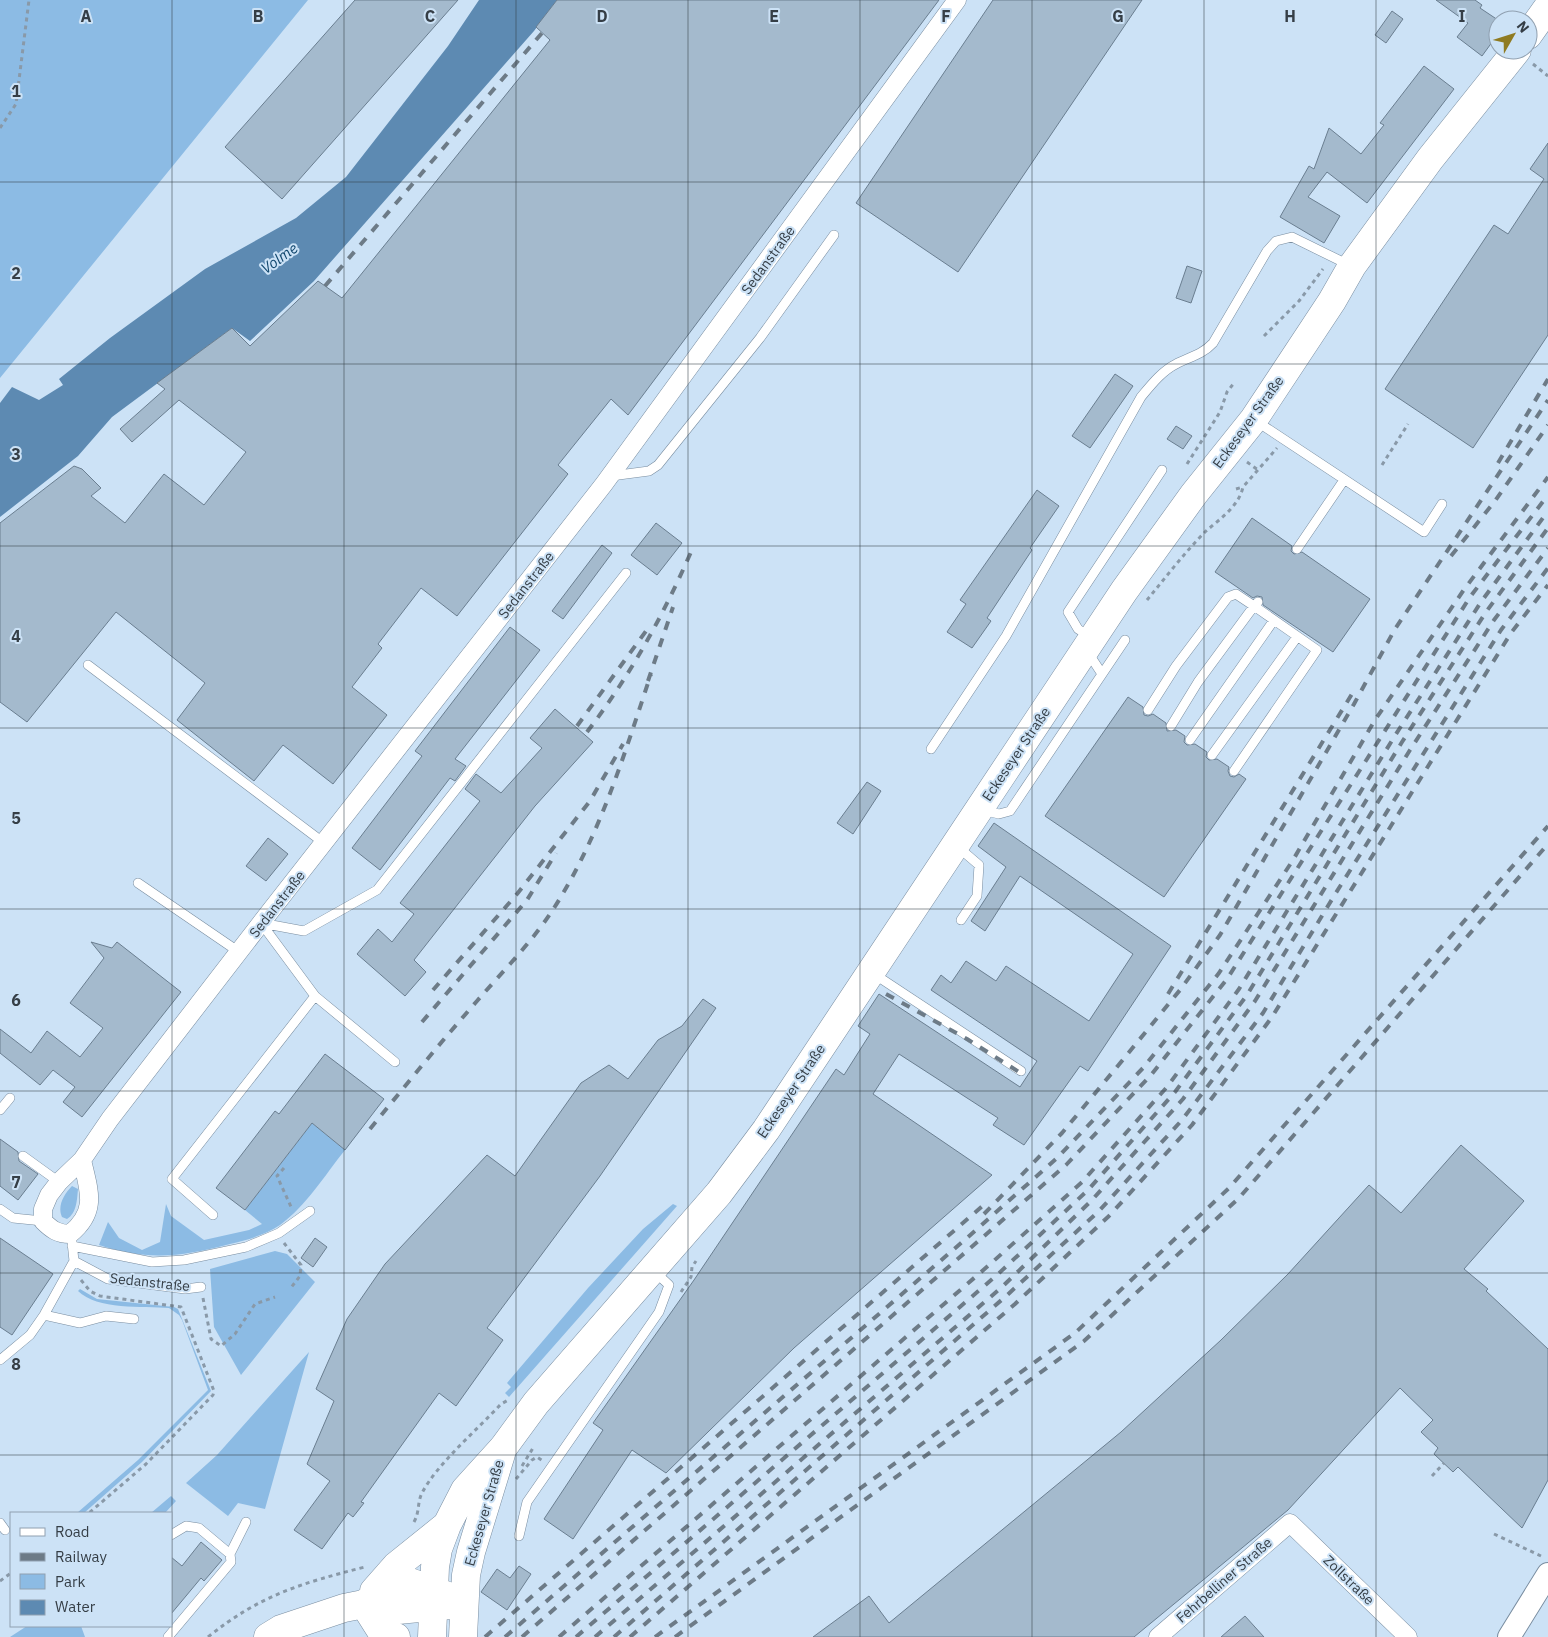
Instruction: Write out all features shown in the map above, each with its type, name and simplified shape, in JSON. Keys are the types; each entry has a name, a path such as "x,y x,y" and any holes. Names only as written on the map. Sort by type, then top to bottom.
{"main road":[{"path":"1538,21 1548,7"},
{"name":"Eckeseyer Straße","path":"432,1637 435,1567 438,1549 447,1524 465,1490 503,1448 536,1402 719,1193 766,1130 1089,644 1171,526 1254,419 1332,301 1342,261 1430,159 1509,60"},
{"name":"Eckeseyer Straße","path":"463,1637 464,1602 471,1552 503,1448"},
{"path":"364,1604 396,1566 447,1524"},
{"path":"268,1637 281,1629 344,1608 364,1604 394,1584 407,1582 434,1599 464,1602"},
{"path":"364,1604 383,1634 396,1637"}],"street":[{"name":"Sedanstraße","path":"43,1221 43,1209 49,1195 58,1182 82,1160 110,1119 261,923 610,476 957,0"},
{"path":"43,1221 52,1230 71,1240 88,1216 89,1191 82,1160"},
{"name":"Fehrbelliner Straße","path":"1158,1637 1290,1523"},
{"name":"Zollstraße","path":"1290,1523 1408,1637"},
{"path":"1509,1637 1548,1574"}],"lane":[{"path":"610,476 649,471 658,465 760,338 834,235"},
{"path":"931,749 1006,636 1141,397 1157,378 1174,365 1206,350 1214,344 1267,251 1276,241 1292,237 1342,261"},
{"path":"1254,419 1424,532 1442,504"},
{"path":"1102,674 1089,644 1068,612 1162,470"},
{"path":"1297,549 1344,480"},
{"path":"261,923 304,931 377,890 626,573"},
{"path":"1148,710 1176,666 1228,596 1236,594 1256,604 1274,620 1317,650 1234,770"},
{"path":"1170,726 1198,682 1256,604"},
{"path":"1190,740 1274,620"},
{"path":"1212,755 1297,637"},
{"path":"979,810 999,814 1010,811 1125,640"},
{"path":"88,665 324,843"},
{"path":"955,846 979,865 977,896 961,920"},
{"path":"138,883 239,952"},
{"path":"261,923 315,996 395,1062"},
{"path":"871,972 1021,1071"},
{"path":"213,1215 172,1179 315,996"},
{"path":"0,1110 10,1098"},
{"path":"23,1156 58,1182"},
{"path":"0,1209 13,1218 43,1221"},
{"path":"0,1360 30,1336 44,1315 73,1264 71,1240 152,1262 168,1262 246,1247 280,1233 310,1211"},
{"name":"Sedanstraße","path":"73,1264 108,1279 185,1288 201,1287"},
{"path":"519,1536 527,1502 659,1312 669,1285 653,1269"},
{"path":"44,1315 80,1323 106,1316 134,1319"},
{"path":"168,1637 231,1562 230,1554 246,1522"},
{"path":"172,1533 186,1526 199,1528 230,1554"}],"path":[{"path":"0,128 16,104 29,0"},
{"path":"1541,70 1548,76"},
{"path":"1264,336 1342,261"},
{"path":"1186,466 1207,434 1234,383"},
{"path":"1382,464 1408,424"},
{"path":"1144,604 1208,530 1227,513 1242,495 1243,487 1263,462 1270,458 1283,439"},
{"path":"1236,489 1243,487"},
{"path":"1208,523 1208,530"},
{"path":"284,1168 277,1176 297,1220"},
{"path":"280,1233 282,1240 301,1265 300,1276 290,1288"},
{"path":"73,1264 90,1291 100,1296 181,1307 214,1391 213,1396 146,1464 90,1512"},
{"path":"201,1287 211,1339 221,1346 236,1334 255,1304 275,1297"},
{"path":"420,1511 418,1501 444,1461 451,1457 501,1404 516,1393"},
{"path":"514,1481 520,1477 532,1460"},
{"path":"1432,1476 1444,1463"},
{"path":"1494,1534 1528,1550"},
{"path":"208,1637 240,1613 272,1595 295,1585 372,1565"}],"green space":[{"path":"0,0 308,0 0,378"},
{"path":"312,1123 345,1150 307,1200 274,1229 243,1241 180,1254 149,1255 116,1250 99,1245 108,1222 119,1238 142,1250 160,1242 166,1204 171,1216 204,1240 249,1230 262,1224 245,1210"},
{"path":"72,1186 78,1189 77,1201 75,1210 67,1219 62,1217 60,1209 64,1196"},
{"path":"673,1204 677,1206 509,1397 505,1393 511,1387 507,1383 588,1288 643,1229"},
{"path":"275,1251 287,1254 315,1282 241,1375 214,1327 210,1269"},
{"path":"80,1289 97,1299 178,1309 211,1391 142,1462 85,1512 78,1512 138,1460 208,1390 179,1315 169,1308 108,1304 86,1297 78,1291"},
{"path":"309,1352 265,1509 238,1503 228,1516 186,1483 217,1455"},
{"path":"171,1496 176,1501 166,1512 152,1512"},
{"path":"25,1627 81,1627 85,1637 10,1637"}],"water":[{"name":"Volme","path":"479,0 557,0 534,31 314,281 250,341 232,328 112,417 78,456 0,517 0,403 12,387 39,400 63,385 59,379 110,338 205,269 296,218 346,177 448,46"}],"building":[{"path":"355,0 458,0 282,199 225,147"},
{"path":"557,0 939,0 628,415 611,399 558,465 568,474 457,616 421,588 378,644 382,648 352,687 387,715 333,784 283,745 254,781 177,720 205,683 116,612 27,722 0,702 0,523 74,466 82,469 101,488 91,496 125,523 164,474 204,505 246,452 179,400 132,442 120,429 165,389 157,383 232,328 250,346 318,281 342,298 550,40 536,27"},
{"path":"993,0 1142,0 958,272 856,203"},
{"path":"1436,0 1475,0 1482,5 1480,8 1488,13 1488,48 1482,56 1457,37 1468,23"},
{"path":"1392,11 1403,19 1386,43 1375,35"},
{"path":"1424,66 1454,89 1367,203 1327,172 1308,197 1340,216 1324,243 1280,217 1309,166 1314,169 1329,128 1361,154 1384,125 1380,123"},
{"path":"1548,143 1548,335 1473,448 1385,389 1494,225 1508,234 1544,179 1530,169"},
{"path":"1187,266 1202,271 1191,303 1176,298"},
{"path":"1115,374 1133,386 1090,448 1072,436"},
{"path":"1176,426 1192,436 1183,449 1167,439"},
{"path":"1037,490 1059,506 1030,548 1032,550 987,618 991,621 972,648 947,632 966,604 960,600"},
{"path":"1252,518 1292,546 1291,551 1294,554 1302,552 1370,599 1333,652 1263,605 1262,597 1257,596 1253,598 1215,572"},
{"path":"656,523 682,543 657,575 631,555"},
{"path":"602,545 612,553 563,619 552,611"},
{"path":"510,627 540,650 455,759 466,766 455,781 450,778 380,870 352,848 422,756 415,751"},
{"path":"1128,697 1143,707 1144,715 1153,714 1166,723 1167,731 1176,730 1185,736 1184,742 1187,745 1195,744 1207,752 1206,757 1209,760 1217,759 1229,767 1230,776 1234,777 1239,774 1246,779 1164,897 1045,816"},
{"path":"555,709 593,742 535,806 414,960 426,972 405,996 357,954 378,929 392,942 414,914 400,903 480,801 465,789 476,774 501,793 542,748 530,738"},
{"path":"867,782 881,791 853,834 837,823"},
{"path":"994,823 1171,946 1088,1071 1080,1066 1024,1145 993,1125 998,1118 899,1054 873,1094 992,1175 794,1348 666,1473 632,1450 573,1539 544,1519 603,1430 593,1423 694,1280 836,1069 844,1075 870,1034 858,1026 879,994 1020,1087 1037,1061 931,990 941,975 951,983 966,961 996,981 1006,966 1089,1021 1133,954 1020,876 985,931 971,921 1006,867 978,846"},
{"path":"268,838 288,854 266,881 246,866"},
{"path":"91,942 112,948 117,942 181,992 82,1117 63,1102 75,1087 53,1070 40,1085 0,1053 0,1029 31,1053 47,1031 80,1057 103,1028 70,1003 104,958"},
{"path":"703,999 716,1008 600,1176 487,1328 503,1340 456,1406 439,1393 361,1502 364,1503 353,1517 348,1513 322,1549 294,1530 330,1481 307,1464 334,1401 316,1389 347,1319 385,1264 487,1155 515,1176 581,1083 609,1065 628,1079 658,1040 682,1026"},
{"path":"325,1054 384,1099 345,1150 312,1123 245,1210 216,1188 275,1111 279,1114"},
{"path":"0,1139 18,1152 19,1161 38,1174 18,1200 0,1186"},
{"path":"1461,1145 1524,1201 1464,1269 1488,1289 1486,1291 1548,1349 1548,1480 1522,1528 1458,1467 1453,1472 1434,1454 1438,1448 1421,1432 1433,1420 1400,1388 1288,1510 1134,1637 813,1637 869,1596 889,1623 1121,1432 1221,1340 1288,1274 1369,1185 1401,1213"},
{"path":"0,1238 53,1274 12,1335 0,1327"},
{"path":"315,1238 327,1247 313,1267 301,1258"},
{"path":"201,1542 222,1560 204,1581 201,1578 172,1613 172,1558 182,1566"},
{"path":"519,1566 531,1574 507,1610 481,1592 497,1569 510,1578"},
{"path":"1245,1616 1264,1637 1221,1637"}],"railway":[{"path":"325,286 542,33"},
{"path":"1498,463 1548,379"},
{"path":"1117,1067 1180,990 1220,935 1354,704 1395,629 1548,400"},
{"path":"1451,556 1495,501 1548,425"},
{"path":"505,1637 1057,1158 1143,1068 1219,973 1293,860 1375,720 1463,591 1548,477"},
{"path":"522,1637 1066,1165 1151,1075 1227,979 1470,597 1548,495"},
{"path":"559,1637 988,1266 1082,1182 1167,1087 1239,989 1396,734 1481,602 1548,511"},
{"path":"576,1637 997,1275 1088,1190 1175,1092 1247,995 1402,742 1486,612 1548,528"},
{"path":"595,1637 1002,1287 1092,1200 1183,1099 1255,1001 1410,750 1494,620 1548,548"},
{"path":"587,732 603,711 645,645 691,552"},
{"path":"614,1637 1005,1297 1099,1211 1182,1120 1263,1013 1501,630 1548,568"},
{"path":"630,1637 1015,1304 1109,1216 1192,1125 1272,1017 1511,633 1548,585"},
{"path":"648,681 673,607"},
{"path":"577,726 646,631"},
{"path":"370,1129 527,944 554,908 570,881 598,824 621,765 651,674"},
{"path":"1168,994 1355,689"},
{"path":"433,990 517,894 590,801 623,744"},
{"path":"655,1637 1075,1333 1229,1188 1548,826"},
{"path":"675,1637 1084,1341 1239,1198 1548,844"},
{"path":"422,1022 527,900 556,853"},
{"path":"886,994 967,1039 1019,1072"},
{"path":"984,1214 1062,1133 1121,1062"},
{"path":"485,1637 986,1203"}]}
